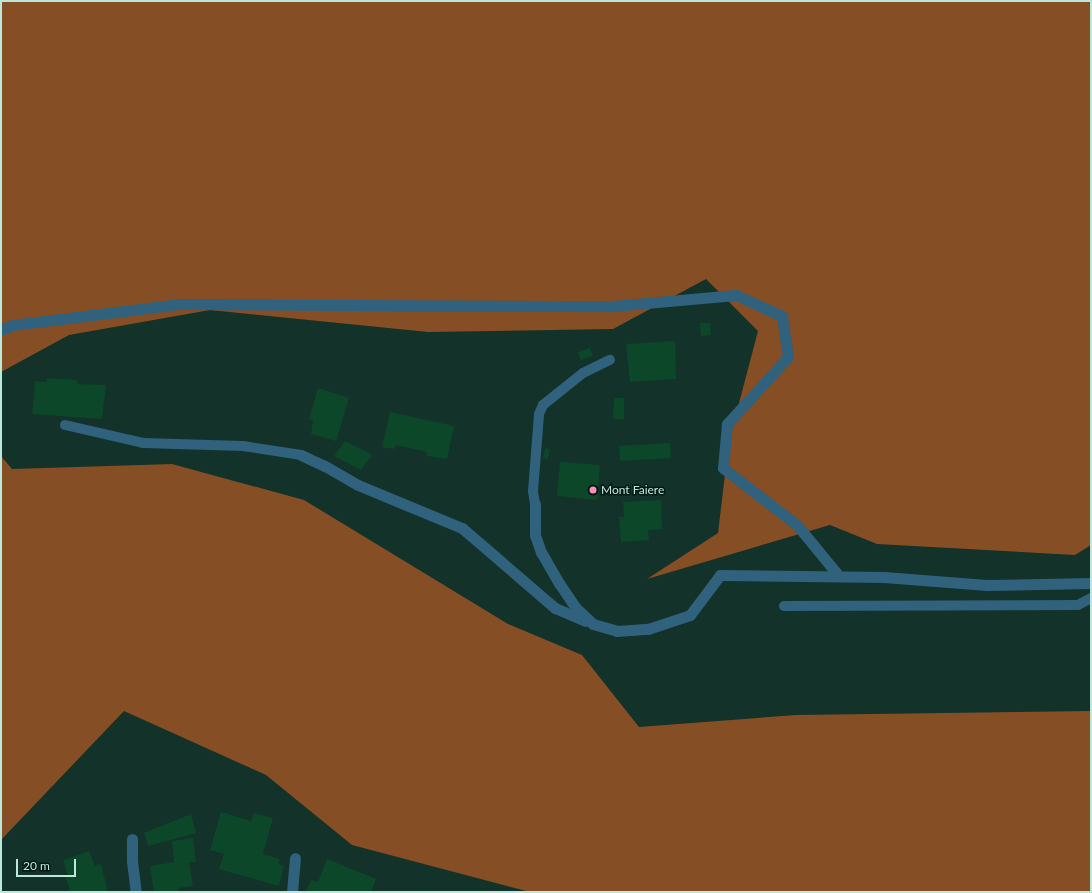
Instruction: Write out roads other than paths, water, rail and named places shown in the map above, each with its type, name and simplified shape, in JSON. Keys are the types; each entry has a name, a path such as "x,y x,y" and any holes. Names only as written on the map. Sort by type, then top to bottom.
{"street":[{"path":"1,330 13,325 180,304 613,306 736,295 782,316 788,357 727,424 723,468 797,525 838,575"},
{"path":"301,455 325,466 358,485 462,528 555,608 593,624 617,631 648,629 690,615 720,575 838,575 987,585 1091,583"},
{"path":"535,504 535,535 541,552 576,608 593,624"},
{"path":"132,839 132,861 136,892"},
{"path":"292,892 295,858"}],"lane":[{"path":"535,504 533,491 539,414 543,404 583,373 610,360"},
{"path":"65,425 143,443 243,446 301,455"},
{"path":"784,606 1078,605 1091,598"}],"place":[{"name":"Mont Faiere","path":"593,490"}]}
